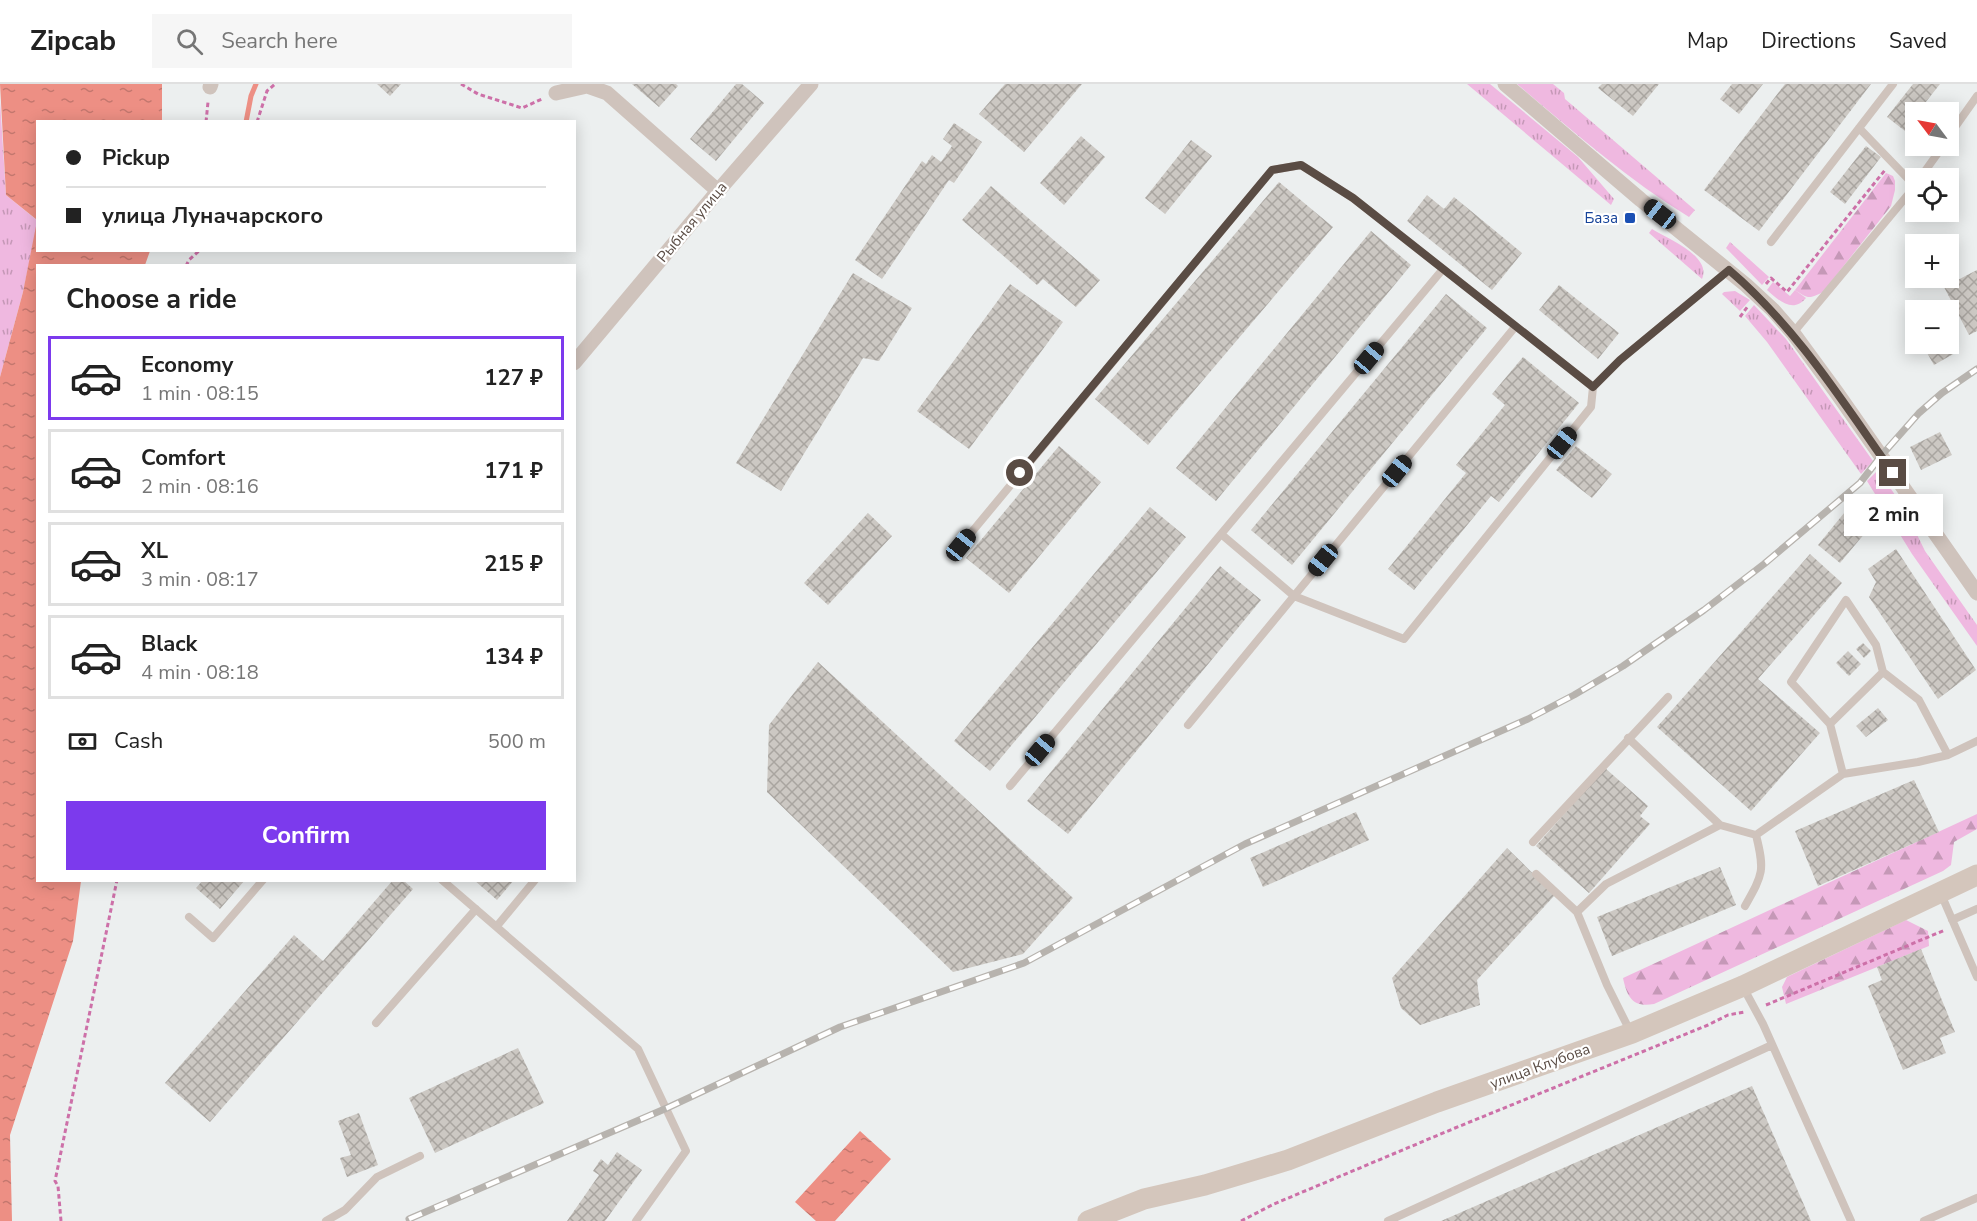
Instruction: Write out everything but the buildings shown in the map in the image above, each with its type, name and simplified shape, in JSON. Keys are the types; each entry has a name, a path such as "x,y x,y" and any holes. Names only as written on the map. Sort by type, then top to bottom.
{"main road":[{"name":"улица Клубова","path":"1088,1221 1144,1199 1205,1185 1287,1160 1437,1102 1632,1033 1743,986 1977,874"}],"street":[{"name":"Рыбная улица","path":"576,361 811,84"},
{"path":"1505,84 1641,200 1729,270 1773,310 1837,393 1977,593"},
{"path":"556,93 587,86 607,93 718,191"}],"lane":[{"path":"1771,242 1893,84"},
{"path":"1959,121 1977,96"},
{"path":"1859,128 1905,176"},
{"path":"961,545 1272,170 1301,165 1353,198 1593,387"},
{"path":"1793,333 1905,198"},
{"path":"1010,786 1443,269"},
{"path":"1221,534 1294,596 1404,639 1591,407 1593,387 1620,360 1729,270"},
{"path":"1188,725 1515,327"},
{"path":"1843,774 1830,724 1791,682 1846,600 1876,645 1883,672 1919,700 1947,755"},
{"path":"1830,724 1883,672"},
{"path":"1533,842 1668,697"},
{"path":"1628,738 1720,825 1756,835"},
{"path":"1756,835 1843,774 1947,755 1977,741"},
{"path":"1577,912 1606,884 1720,825"},
{"path":"1745,906 1758,883 1763,863 1756,835"},
{"path":"1536,874 1577,912 1608,985 1632,1033"},
{"path":"189,917 213,938 260,882"},
{"path":"444,882 638,1049 686,1151 636,1221"},
{"path":"497,926 533,882"},
{"path":"1940,892 1977,977"},
{"path":"376,1023 476,909"},
{"path":"1954,923 1977,909"},
{"path":"1743,986 1851,1221"},
{"path":"1388,1221 1772,1045"},
{"path":"326,1221 345,1210 377,1177 420,1156"},
{"path":"1924,1221 1977,1198"}],"path":[{"path":"258,120 267,91 275,84"},
{"path":"461,84 478,94 522,108 556,93"},
{"path":"206,120 210,85"},
{"path":"1763,288 1771,278 1787,292 1891,163"},
{"path":"187,264 198,252"},
{"path":"1740,317 1751,303"},
{"path":"61,1221 58,1186 55,1181 117,882"},
{"path":"1241,1221 1274,1204 1728,1015 1755,1010 1954,923"}],"green space":[{"path":"1467,84 1490,84 1578,157 1614,199 1611,205"},
{"path":"1517,84 1553,84 1564,93 1565,99 1695,210 1689,217 1644,187"},
{"path":"0,100 6,195 36,219 36,230 23,292 0,377"},
{"path":"1886,173 1893,176 1895,181 1891,206 1823,292 1809,297 1795,290"},
{"path":"1652,229 1695,256 1701,263 1702,279 1649,233"},
{"path":"1730,242 1769,277 1762,285 1726,248"},
{"path":"1773,282 1790,296 1795,290 1806,298 1796,305 1786,304 1767,290"},
{"path":"1735,291 1750,300 1740,311 1722,294"},
{"path":"1754,305 1786,339 1873,461 1861,474 1767,342 1745,316"},
{"path":"1878,470 1904,508 1925,551 1977,625 1977,646 1912,554 1867,481"},
{"path":"1977,814 1977,829 1954,842 1951,865 1943,871 1654,1004 1636,1003 1629,996 1623,978"},
{"path":"1906,920 1928,931 1929,946 1786,1004 1782,987 1787,977"}],"water":[{"path":"0,84 162,84 162,120 36,120 36,219 6,195"},
{"path":"36,226 36,252 150,252 145,264 36,264 36,882 81,882 73,941 10,1135 12,1221 0,1221 0,377 23,292"},
{"path":"860,1131 891,1159 835,1221 816,1221 795,1202"}],"waterway":[{"path":"246,120 256,84"}],"railway":[{"path":"409,1219 667,1108 840,1027 1024,963 1245,844 1528,719 1574,695 1623,666 1704,610 1764,564 1860,483 1919,413 1942,393 1977,369"}],"place":[{"name":"База","path":"1630,218"}],"route":[{"path":"1020,473 1272,170 1301,165 1353,198 1593,387 1620,360 1729,270 1773,310 1793,333 1893,473"}]}
